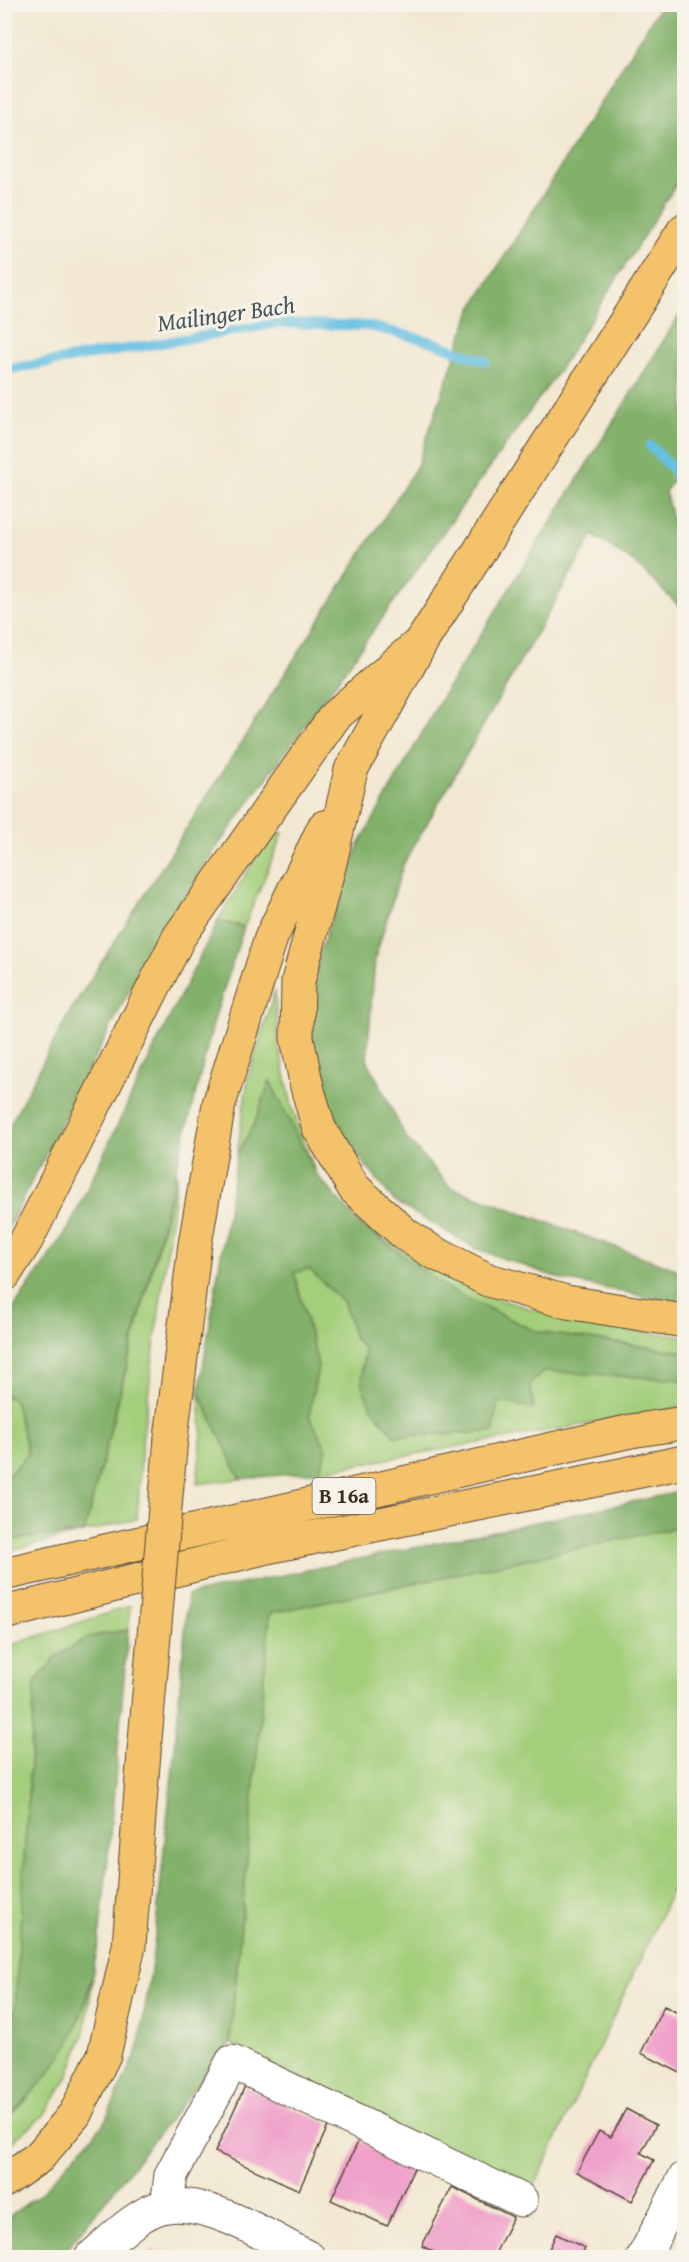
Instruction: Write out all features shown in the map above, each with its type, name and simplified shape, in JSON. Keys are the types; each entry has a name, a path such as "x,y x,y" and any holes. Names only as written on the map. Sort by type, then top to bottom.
{"main road":[{"path":"4,2181 39,2157 75,2114 104,2055 129,1946 171,1438 195,1244 219,1104 272,938 351,770 422,641 684,230"},
{"path":"4,1275 32,1229 179,936 335,716 422,641"},
{"path":"351,770 329,867 298,981 297,1038 307,1087 319,1128 354,1188 406,1234 431,1251 488,1280 567,1302 684,1321"},
{"name":"B 16a","path":"4,1574 631,1431 684,1423"},
{"name":"B 16a","path":"4,1612 267,1547 684,1462"}],"street":[{"path":"166,2206 171,2175 232,2062 521,2200"},
{"path":"643,2258 684,2179"},
{"path":"91,2258 134,2220 166,2206 198,2207 235,2220 309,2258"}],"green space":[{"path":"661,5 684,5 684,172 557,373 211,855 128,993 5,1234 5,1134 68,1015 417,466 471,310"},
{"path":"684,308 684,463 665,492 674,525 684,533 684,611 634,562 593,535 403,865 375,959 367,1059 406,1138 450,1187 684,1272 678,1303 564,1280 477,1249 395,1202 342,1136 309,1053 318,956 359,845 444,694"},
{"path":"272,830 283,833 244,927 218,921"},
{"path":"218,921 244,927 215,1017 84,1533 5,1540 5,1479 28,1454 15,1402 5,1394 5,1321 68,1229 159,1038"},
{"path":"275,990 278,1042 292,1107 316,1174 270,1082 254,1125 237,1154 248,1078"},
{"path":"270,1081 316,1174 360,1224 450,1290 537,1332 684,1352 684,1380 545,1371 530,1383 534,1408 498,1402 493,1432 394,1436 366,1397 362,1378 365,1350 354,1338 344,1303 309,1269 294,1272 318,1365 309,1416 327,1450 319,1471 240,1479 199,1392 237,1154 254,1125"},
{"path":"177,1173 142,1442 137,1519 84,1532"},
{"path":"360,1224 435,1270 500,1300 599,1327 684,1336 684,1352 537,1332 450,1290"},
{"path":"309,1269 344,1303 354,1338 365,1350 361,1370 498,1402 545,1371 684,1380 684,1407 319,1471 327,1450 309,1416 318,1365 294,1272"},
{"path":"199,1392 240,1479 197,1484 202,1434"},
{"path":"4,1394 15,1402 28,1454 5,1479"},
{"path":"684,1491 684,1526 270,1613 230,2043 61,2257 5,2257 4,2220 40,2194 103,2125 138,2050 152,1964 188,1595"},
{"path":"684,1526 684,1865 530,2196 230,2043 270,1613"},
{"path":"79,1533 5,1552 5,1540"},
{"path":"130,1606 128,1630 88,1637 57,1656 35,1682 15,2009 5,2039 5,1647"},
{"path":"128,1630 104,1899 91,1982 78,2022 57,2063 38,2087 5,2119 5,2039 15,2009 35,1682 57,1656 88,1637"},
{"path":"93,1978 85,2031 68,2077 44,2115 5,2148 5,2119 25,2102 78,2024"}],"building":[{"path":"664,2006 684,2016 684,2075 641,2053"},
{"path":"245,2086 329,2124 299,2190 215,2152"},
{"path":"626,2109 656,2125 641,2153 654,2160 632,2201 577,2172 599,2131 611,2137"},
{"path":"359,2140 415,2166 387,2226 331,2200"},
{"path":"452,2187 513,2217 493,2258 445,2258 422,2246"},
{"path":"556,2234 585,2248 580,2258 545,2258"},
{"path":"151,2250 170,2257 170,2258 148,2258"}],"waterway":[{"name":"Mailinger Bach","path":"4,370 279,323 369,326 429,341 485,361"},
{"name":"Mailinger Bach","path":"650,446 673,469 684,493"}]}
